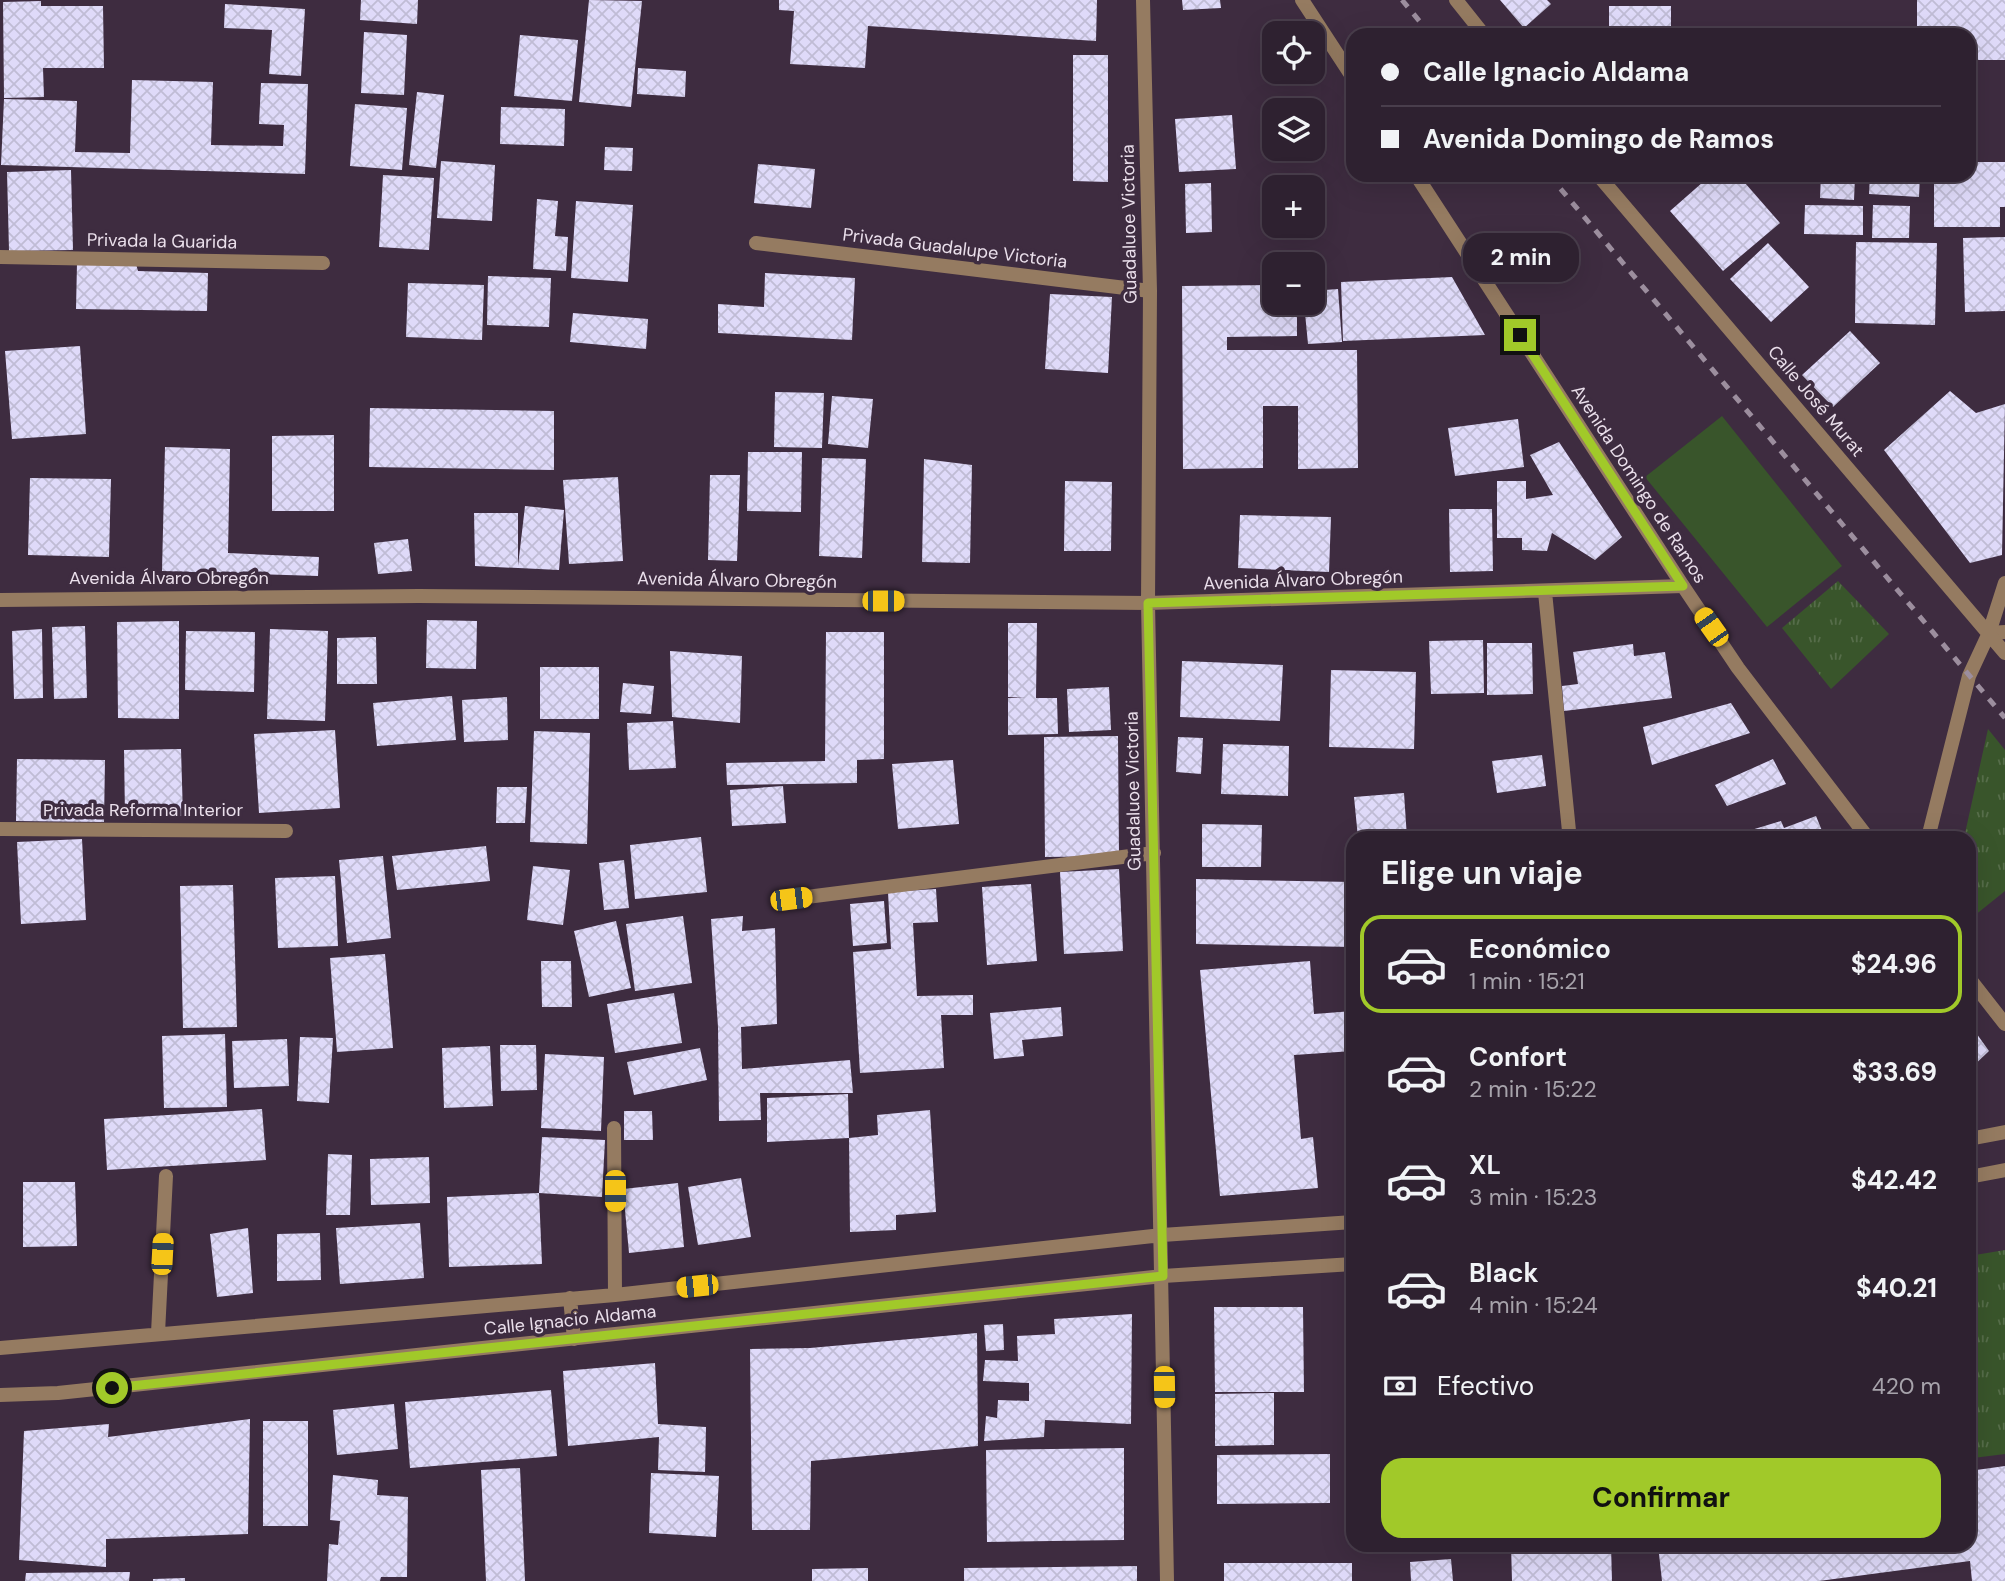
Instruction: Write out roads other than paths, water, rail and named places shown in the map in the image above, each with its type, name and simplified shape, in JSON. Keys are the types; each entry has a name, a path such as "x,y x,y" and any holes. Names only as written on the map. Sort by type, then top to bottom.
{"street":[{"name":"Guadaluoe Victoria","path":"1143,0 1150,291 1148,603 1167,1581"},
{"path":"1302,0 1346,67"},
{"path":"1456,0 1478,28"},
{"name":"Avenida Domingo de Ramos","path":"1421,182 1738,668 1863,831"},
{"name":"Calle José Murat","path":"1604,182 2005,653"},
{"name":"Privada Guadalupe Victoria","path":"756,243 1150,291"},
{"name":"Privada la Guarida","path":"0,257 323,263"},
{"path":"1930,831 1969,676 1989,633 2005,583"},
{"name":"Avenida Álvaro Obregón","path":"0,600 433,596 1148,603 1683,586"},
{"path":"1545,592 1569,831"},
{"path":"1989,633 2005,632"},
{"name":"Privada Reforma Interior","path":"0,829 286,831"},
{"path":"791,899 1154,853"},
{"path":"1976,987 2005,1024"},
{"path":"614,1128 615,1295"},
{"path":"1976,1138 2005,1132"},
{"path":"1976,1176 2005,1170"},
{"path":"158,1333 166,1176"},
{"name":"Calle Ignacio Aldama","path":"0,1348 615,1295 1162,1235 1346,1222"},
{"name":"Calle Ignacio Aldama","path":"0,1395 58,1393 1163,1276 1346,1264"},
{"path":"570,1298 574,1339"}],"railway":[{"path":"1402,0 1425,28"},
{"path":"1555,182 2005,718"}]}
